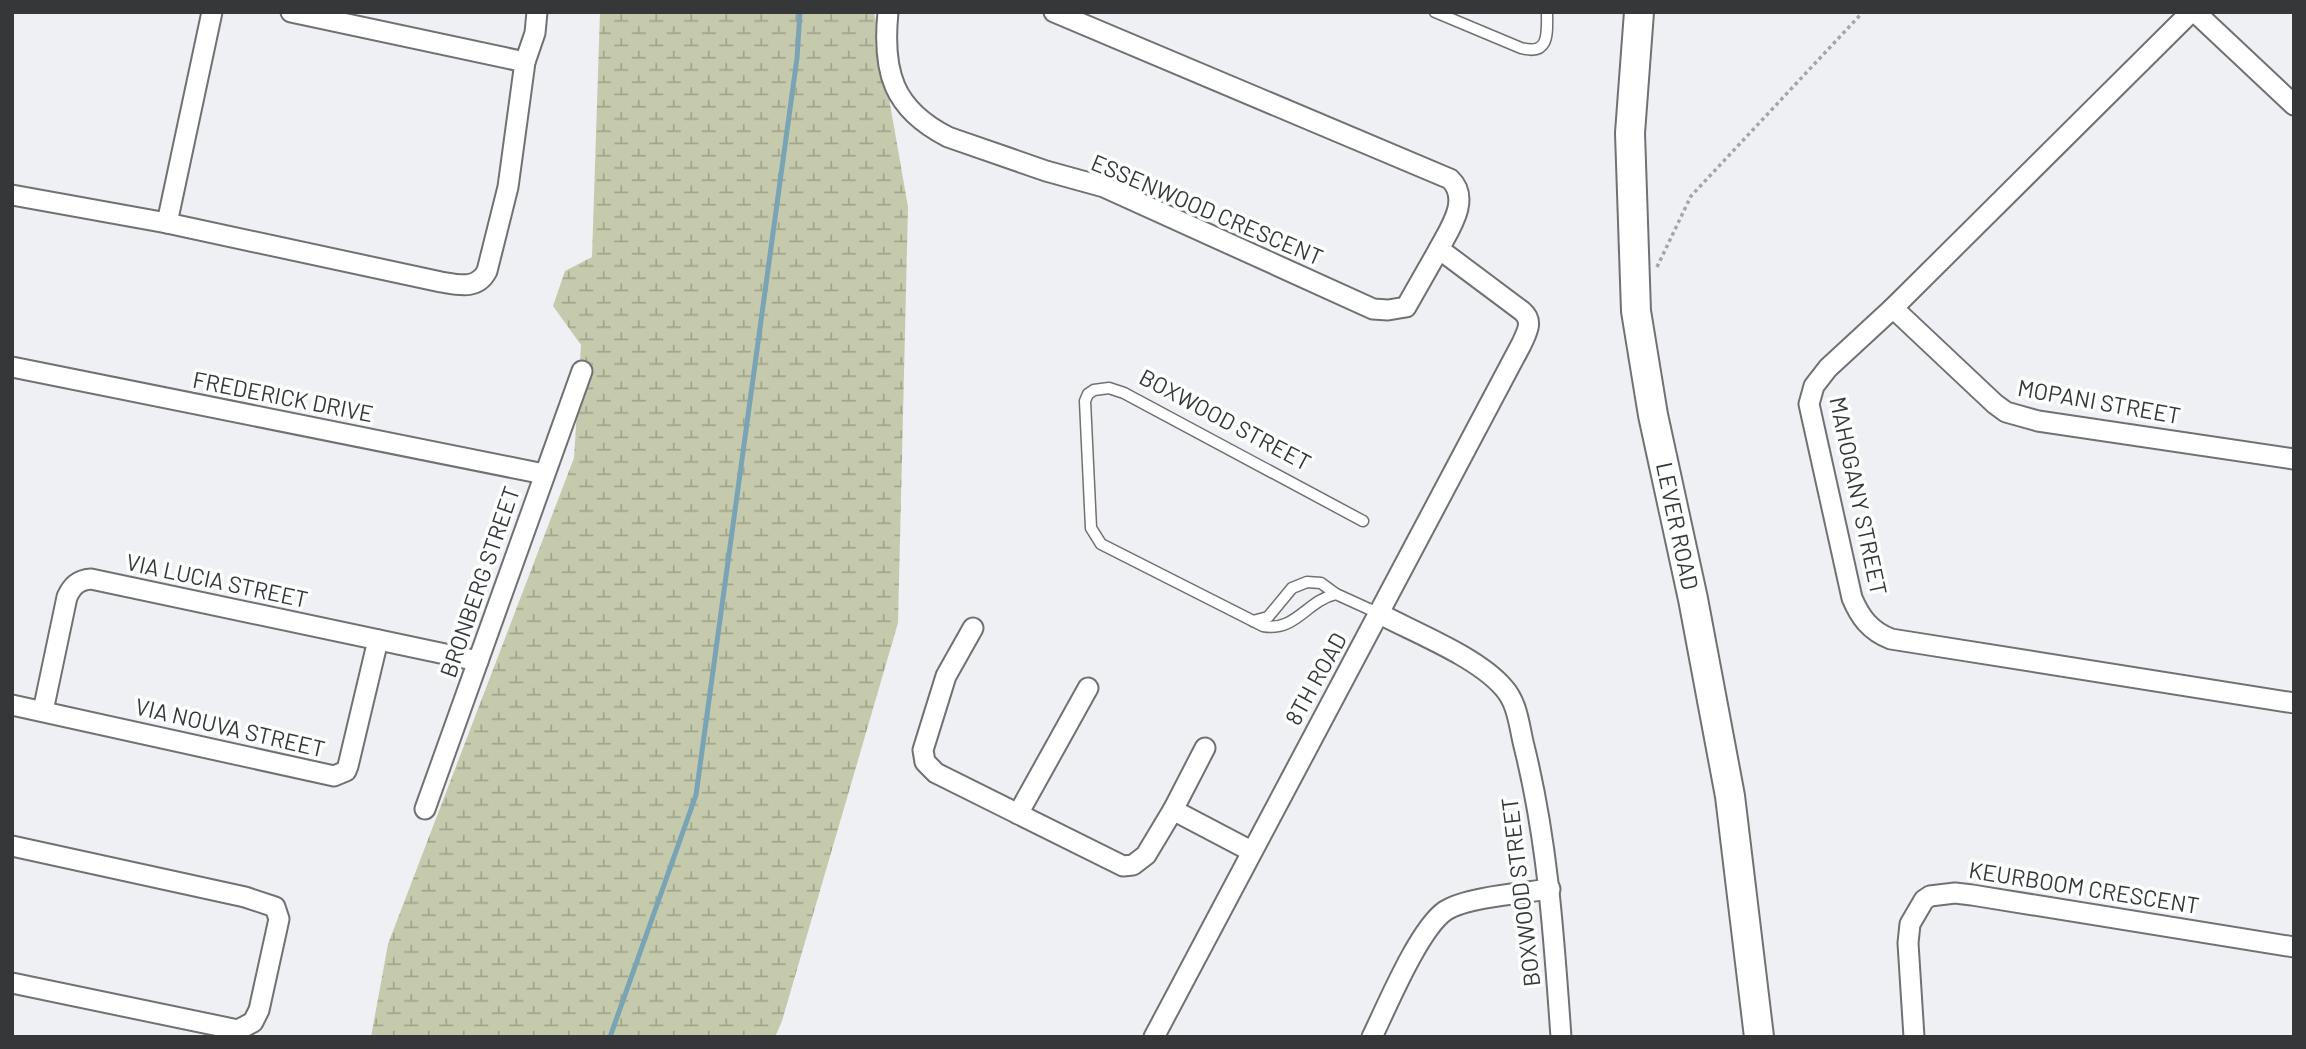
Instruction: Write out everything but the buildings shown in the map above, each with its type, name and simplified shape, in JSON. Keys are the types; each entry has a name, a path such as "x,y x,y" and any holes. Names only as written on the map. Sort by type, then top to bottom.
{"main road":[{"name":"LEVER ROAD","path":"1623,12 1620,135 1623,242 1630,323 1651,452 1723,802 1743,1037"},
{"name":"LEVER ROAD","path":"1639,12 1630,133 1636,311 1653,415 1693,599 1737,836 1759,1037"}],"street":[{"path":"167,223 212,12"},
{"path":"293,12 525,62"},
{"path":"12,195 167,223 440,282 464,286 478,282 487,271 508,187 525,62 537,28 537,12"},
{"name":"ESSENWOOD CRESCENT","path":"888,12 886,48 889,70 909,111 934,130 1046,171 1104,187 1373,309 1406,307 1454,220 1460,198 1458,187 1445,175 1054,12"},
{"path":"2193,12 2293,104"},
{"name":"MAHOGANY STREET","path":"2193,12 1829,368 1814,386 1810,396 1811,412 1852,598 1859,615 1878,634 1891,639 2294,703"},
{"name":"8TH ROAD","path":"1154,1037 1529,330 1527,315 1439,249"},
{"name":"MOPANI STREET","path":"1893,308 1952,366 2006,412 2038,421 2294,459"},
{"name":"FREDERICK DRIVE","path":"12,367 544,474"},
{"name":"BRONBERG STREET","path":"425,809 582,371"},
{"name":"VIA LUCIA STREET","path":"43,711 67,597 75,584 83,580 104,582 478,661"},
{"name":"BOXWOOD STREET","path":"1380,614 1480,667 1497,680 1516,708 1533,782 1550,889 1561,1037"},
{"path":"973,628 946,676 928,731 923,757 936,774 1123,866 1133,865 1141,860 1173,810 1205,748"},
{"name":"VIA NOUVA STREET","path":"12,705 334,776 346,771 348,766 378,640"},
{"path":"1018,814 1088,688"},
{"path":"1173,810 1251,851"},
{"path":"12,846 245,897 275,908 279,919 259,1010 253,1022 246,1028 237,1030 12,983"},
{"path":"1371,1037 1423,935 1446,910 1473,901 1550,889"},
{"name":"KEURBOOM CRESCENT","path":"1914,1037 1908,943 1910,924 1924,900 1939,894 1972,895 2294,947"}],"lane":[{"path":"1435,12 1521,48 1535,51 1541,48 1545,40 1547,12"},
{"name":"BOXWOOD STREET","path":"1336,594 1324,597 1293,621 1280,627 1263,625 1106,547 1095,537 1091,528 1084,401 1094,390 1109,388 1124,393 1363,521"},
{"name":"BOXWOOD STREET","path":"1253,621 1268,617 1287,593 1298,585 1321,583 1336,594 1380,614"}],"path":[{"path":"1652,277 1691,196 1863,12"}],"green space":[{"path":"600,12 874,12 908,207 898,623 782,1021 775,1037 371,1037 388,944 574,458 581,345 553,306 565,271 592,257"}],"waterway":[{"path":"610,1037 696,795 797,58 800,12"}]}
